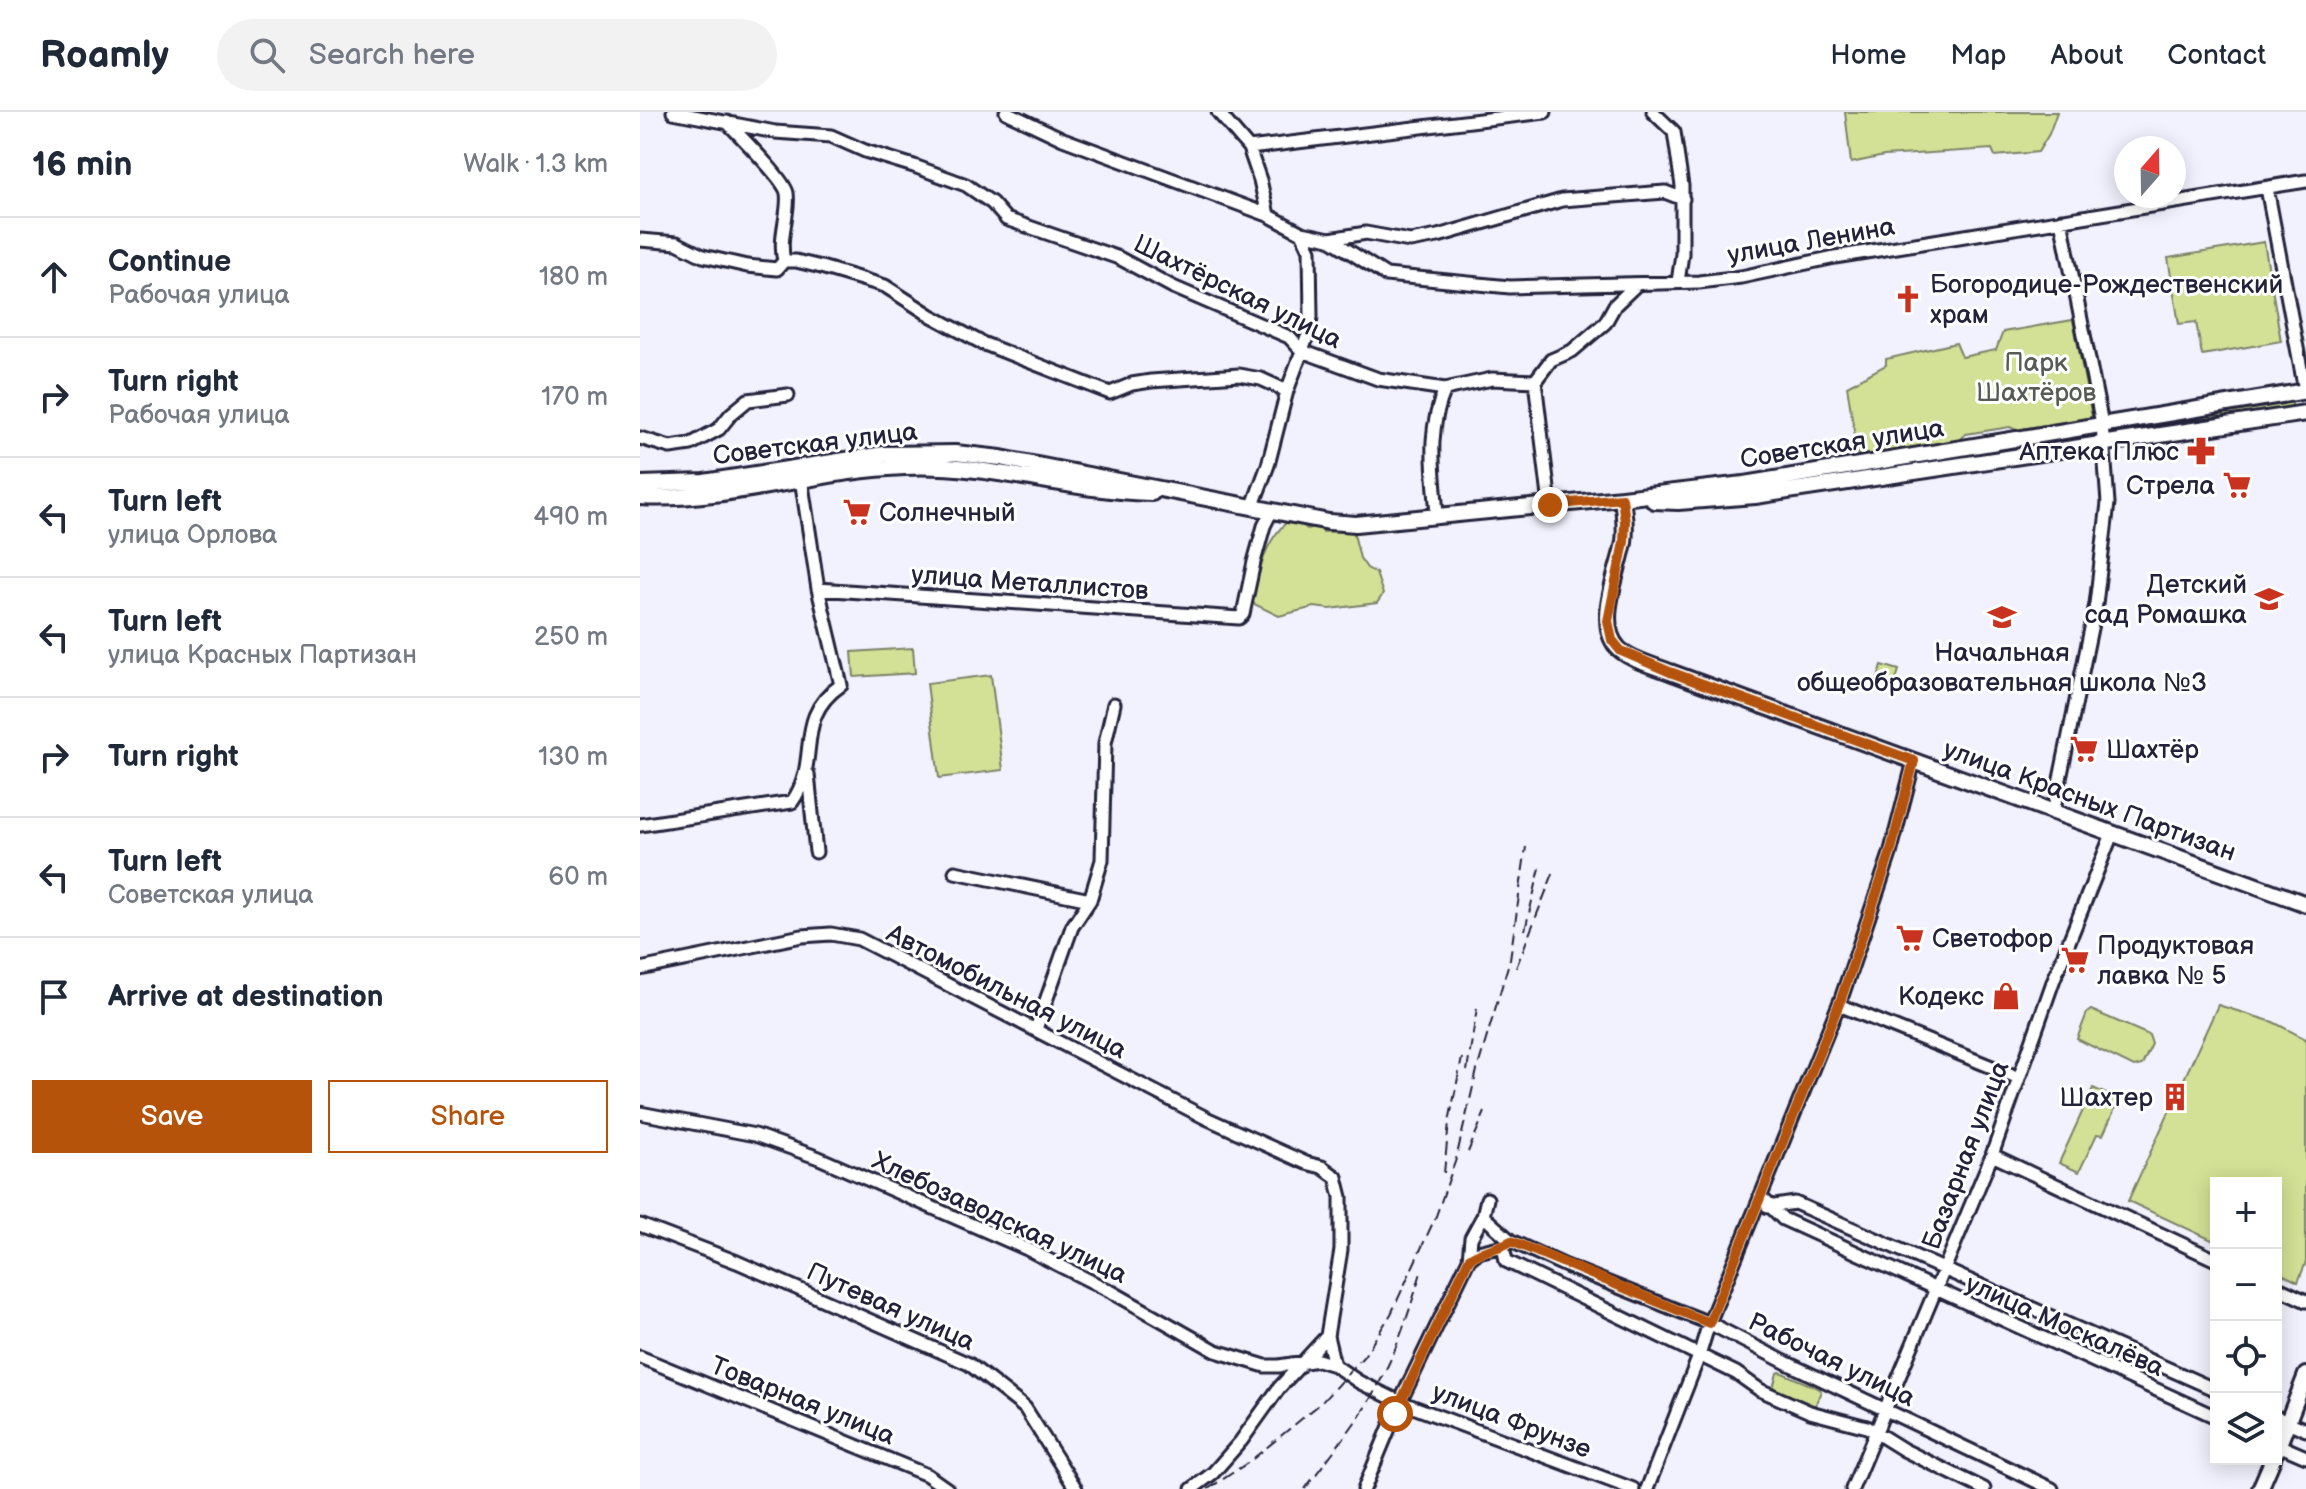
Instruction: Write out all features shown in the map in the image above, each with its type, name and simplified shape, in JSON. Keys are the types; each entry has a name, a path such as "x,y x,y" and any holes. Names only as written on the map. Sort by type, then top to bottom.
{"main road":[{"name":"Советская улица","path":"640,497 706,494 847,467 884,454 955,453 1001,458 1271,512 1356,524 1744,484 2305,388"},
{"name":"Советская улица","path":"1622,498 1678,502 1755,496 2306,413"},
{"name":"Советская улица","path":"640,484 800,474"},
{"name":"улица Красных Партизан","path":"1622,498 1624,542 1608,621 1612,640 1621,651 1670,672 2306,904"},
{"path":"2282,1419 2306,1375"},
{"path":"2260,1489 2270,1465"}],"street":[{"name":"Шахтёрская улица","path":"673,112 775,132 831,136 865,151 966,185 992,203 1006,219 1119,258 1173,287 1289,337 1302,351 1378,379 1445,389 1492,379 1535,381"},
{"path":"1006,112 1063,139 1268,215 1302,233 1330,239 1366,233 1410,241 1438,236 1562,200 1665,192 1683,199"},
{"path":"1218,112 1249,148 1268,215"},
{"path":"1249,148 1545,112"},
{"path":"1653,112 1674,132 1683,199 1678,282"},
{"path":"727,122 787,193 780,248 784,261"},
{"name":"улица Ленина","path":"1330,239 1386,275 1510,287 1636,285 1741,277 1835,257 2306,181"},
{"path":"2267,188 2305,388"},
{"path":"2053,813 2096,604 2108,503 2102,424 2061,220"},
{"path":"1252,508 1268,465 1287,391 1311,317 1310,250 1302,233"},
{"path":"640,240 677,243 703,256 747,266 777,269 784,261 796,261 885,286 974,339 1110,393 1132,384 1239,375 1261,379 1287,391"},
{"path":"1550,505 1535,381 1551,360 1572,351 1605,323 1615,305 1636,285"},
{"path":"1437,516 1432,430 1435,412 1445,389"},
{"path":"640,438 670,447 691,444 719,429 748,400 788,395"},
{"path":"640,825 792,802 802,788 810,727 824,697 841,685 818,589 800,474"},
{"name":"улица Металлистов","path":"818,589 1239,618 1243,614 1264,526 1271,512"},
{"path":"1036,1029 1072,927 1090,900 1102,860 1105,743 1114,704"},
{"path":"1647,1489 1709,1323 1839,1005 1890,854 1914,761"},
{"path":"807,766 816,852"},
{"name":"Базарная улица","path":"1852,1489 1992,1155 2054,979 2112,834"},
{"path":"955,872 1090,900"},
{"name":"Автомобильная улица","path":"640,969 802,936 831,934 859,939 1206,1118 1306,1163 1322,1167 1336,1177 1341,1197 1341,1250 1327,1336"},
{"path":"1839,1005 2019,1078"},
{"name":"Хлебозаводская улица","path":"640,1113 755,1135 819,1158 1027,1249 1112,1292 1216,1351 1265,1366 1318,1360 1334,1365"},
{"path":"1992,1155 2210,1257"},
{"name":"улица Москалёва","path":"1760,1196 1783,1219 2210,1414"},
{"path":"1365,1489 1400,1402 1469,1259 1471,1238 1483,1216 1487,1199"},
{"name":"улица Москалёва","path":"1768,1207 1795,1203 2210,1387"},
{"path":"1469,1259 1478,1252 1507,1244 1483,1216"},
{"name":"Путевая улица","path":"640,1225 737,1262 969,1364 1025,1408 1076,1489"},
{"name":"Рабочая улица","path":"1984,1489 1904,1450 1867,1427 1810,1412 1760,1390 1736,1373 1506,1261 1507,1244 1709,1323 2052,1489"},
{"path":"2282,1290 2306,1301"},
{"path":"1192,1489 1213,1473 1241,1441 1279,1388 1327,1336"},
{"path":"1327,1336 1334,1365"},
{"name":"Товарная улица","path":"640,1357 927,1475 947,1489"},
{"name":"улица Фрунзе","path":"1334,1365 1400,1402 1633,1489"},
{"path":"2282,1419 2306,1430"},
{"path":"2282,1451 2306,1457"}],"green space":[{"path":"1845,112 2057,112 2038,152 1995,156 1992,149 1884,156 1851,163"},
{"path":"2264,242 2281,341 2202,355 2196,322 2179,324 2168,258"},
{"name":"Парк Шахтёров","path":"2073,320 2092,417 2016,430 2010,427 1966,434 1959,440 1858,456 1847,386 1886,365 1886,359 1956,343 1962,357 1996,350 2003,332"},
{"path":"2291,398 2293,411 2111,439 2109,428"},
{"path":"2094,430 2096,441 1757,492 1757,486"},
{"path":"1287,522 1300,522 1307,529 1318,526 1323,532 1353,530 1360,558 1367,568 1376,573 1383,594 1377,603 1330,609 1314,607 1279,616 1252,603 1267,549"},
{"path":"913,648 915,673 854,677 852,652"},
{"path":"1882,665 1899,670 1894,686 1877,681"},
{"path":"991,675 1003,770 939,778 927,683"},
{"path":"2218,1005 2273,1022 2306,1039 2306,1262 2298,1282 2282,1274 2282,1177 2210,1177 2210,1239 2128,1201"},
{"path":"2091,1010 2149,1035 2152,1044 2142,1065 2134,1067 2077,1039"},
{"path":"2093,1088 2119,1100 2103,1135 2097,1134 2079,1172 2059,1163"},
{"path":"1780,1372 1820,1389 1815,1406 1773,1388"}],"railway":[{"path":"1208,1489 1249,1462 1321,1403 1364,1356 1391,1314 1436,1216 1456,1159 1477,1070 1510,959 1526,847"},
{"path":"1525,930 1540,868"},
{"path":"1516,968 1554,871"},
{"path":"1467,1071 1477,1008"},
{"path":"1444,1173 1449,1122 1462,1058"},
{"path":"1468,1152 1485,1112"},
{"path":"1305,1489 1351,1428 1384,1375 1422,1269"}],"place":[{"name":"Богородице-Рождественский храм","path":"1908,299"},
{"name":"Аптека Плюс","path":"2201,451"},
{"name":"Стрела","path":"2237,485"},
{"name":"Солнечный","path":"857,512"},
{"name":"Детский сад Ромашка","path":"2269,599"},
{"name":"Начальная общеобразовательная школа №3","path":"2002,617"},
{"name":"Шахтёр","path":"2084,749"},
{"name":"Светофор","path":"1910,938"},
{"name":"Продуктовая лавка № 5","path":"2075,960"},
{"name":"Кодекс","path":"2006,996"},
{"name":"Шахтер","path":"2175,1097"}],"route":[{"path":"1395,1414 1469,1259 1478,1252 1511,1241 1709,1323 1841,999 1902,815 1914,761 1670,672 1621,651 1612,640 1608,621 1624,542 1622,498 1550,505"}]}
